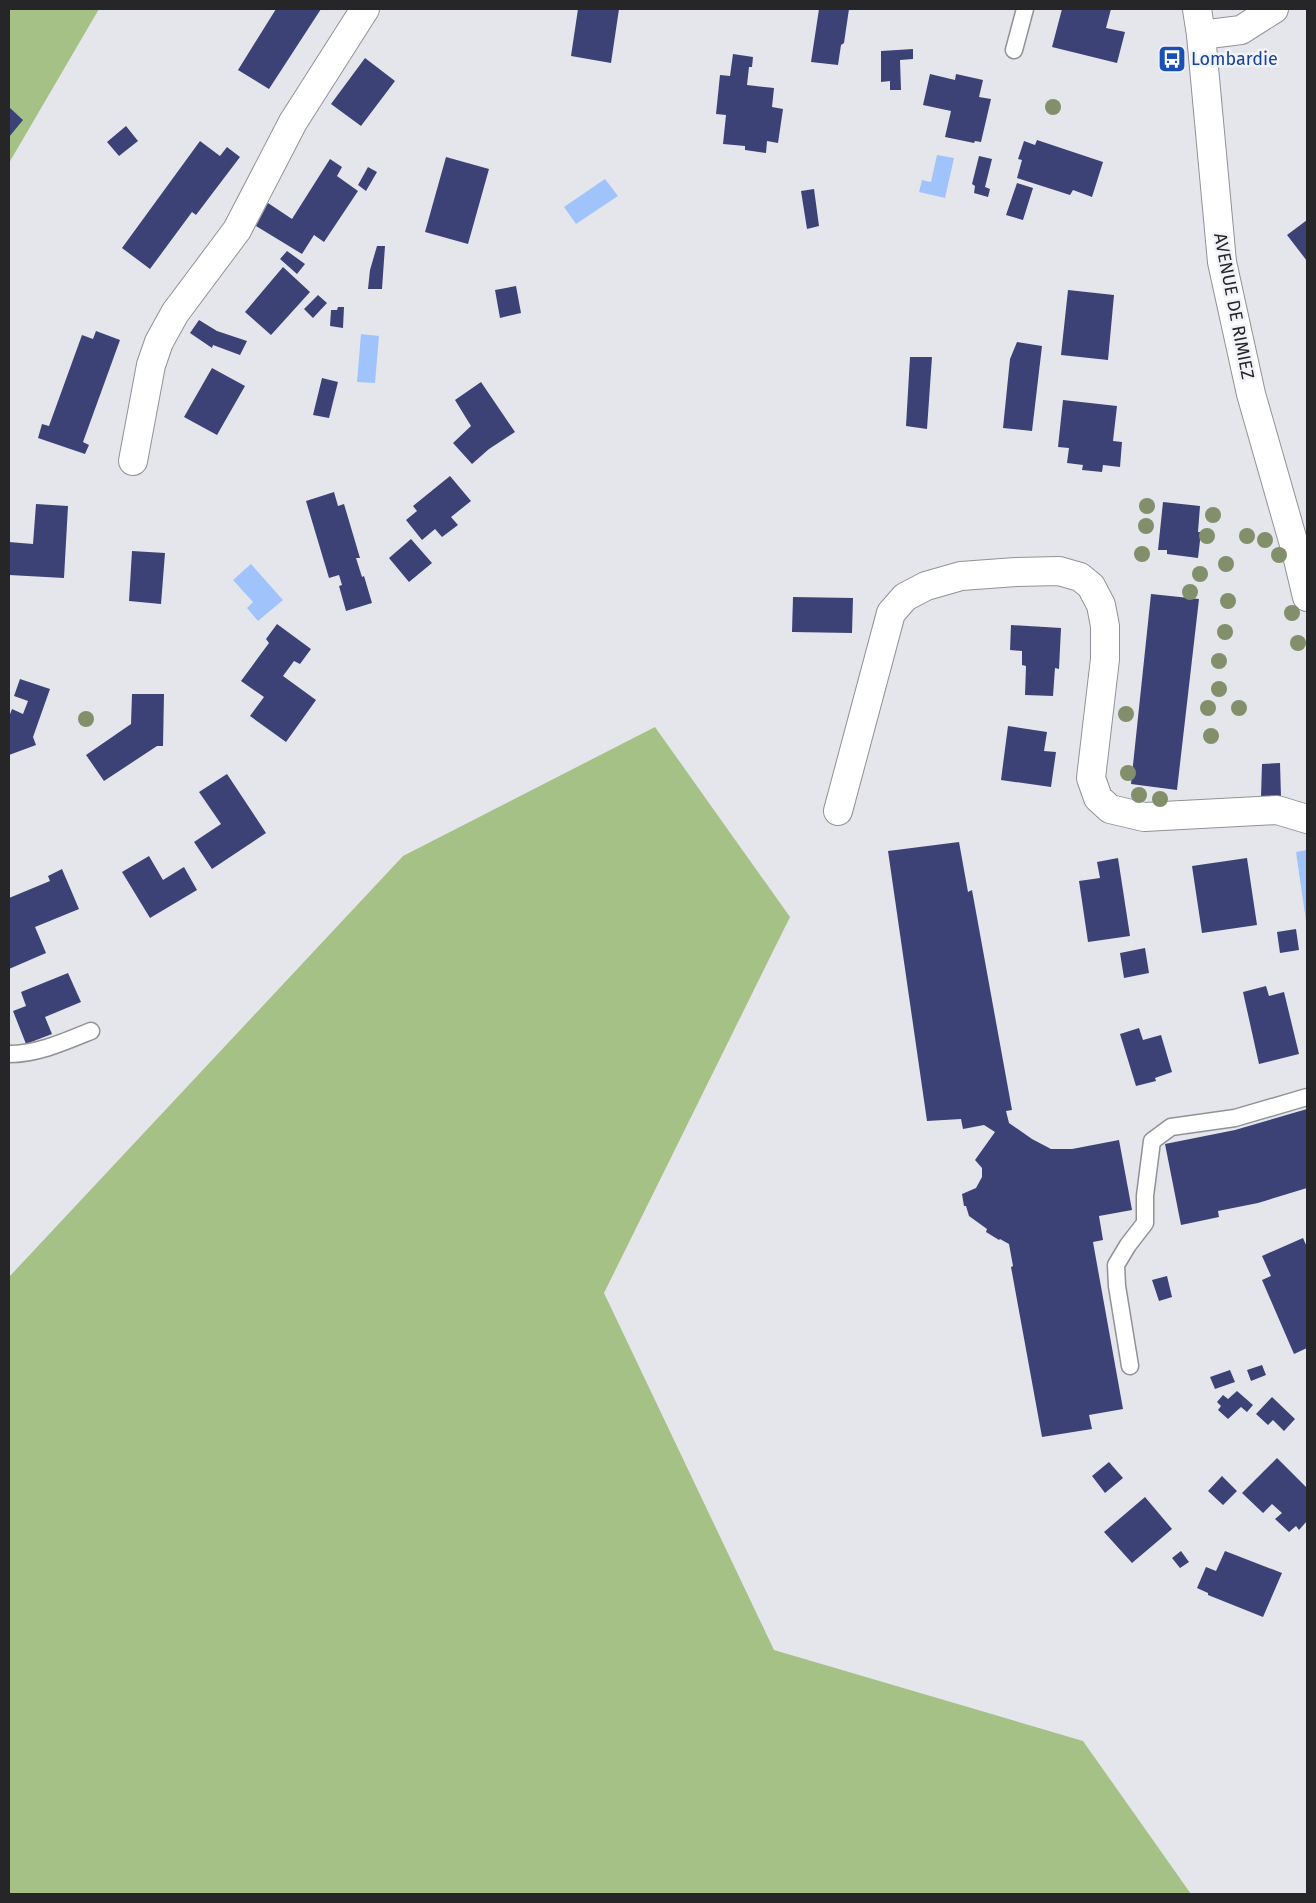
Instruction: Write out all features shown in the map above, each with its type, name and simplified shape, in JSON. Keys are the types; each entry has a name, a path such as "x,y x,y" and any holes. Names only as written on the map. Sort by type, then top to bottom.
{"street":[{"path":"133,461 151,365 159,342 175,313 237,230 293,122 365,9"},
{"name":"AVENUE DE RIMIEZ","path":"1197,9 1222,262 1251,394 1297,555 1307,597"},
{"path":"1201,35 1241,30 1274,9"},
{"path":"838,811 891,613 905,597 926,586 961,576 1016,572 1059,572 1080,577 1091,586 1101,605 1105,626 1105,659 1091,778 1098,798 1110,809 1144,816 1277,810 1307,819"}],"lane":[{"path":"1014,50 1025,9"},
{"path":"9,1054 23,1054 39,1050 90,1031"},
{"path":"1130,1366 1117,1286 1116,1265 1145,1223 1145,1196 1152,1141 1171,1127 1235,1118 1307,1097"}],"green space":[{"path":"9,9 99,9 9,163"},
{"path":"655,727 790,917 604,1293 774,1650 1083,1741 1191,1894 9,1894 9,1277 403,856"}],"water":[{"path":"937,155 954,158 945,198 919,192 922,180 931,182"},
{"path":"605,179 618,196 576,224 564,207"},
{"path":"361,334 379,336 375,383 357,382"},
{"path":"251,564 283,600 258,621 247,608 253,602 233,580"},
{"path":"1307,850 1307,921 1306,921 1296,852"}],"building":[{"path":"276,9 321,9 269,89 238,70"},
{"path":"578,9 619,9 611,63 571,56"},
{"path":"819,9 849,9 844,43 841,45 838,65 811,62"},
{"path":"1062,9 1111,9 1106,28 1125,32 1117,63 1052,47"},
{"path":"913,49 913,59 900,60 901,90 890,90 890,81 881,82 881,51"},
{"path":"733,54 753,57 752,67 749,67 747,85 774,88 772,107 783,109 778,143 767,141 766,153 745,150 745,146 723,144 726,115 716,114 720,75 730,76"},
{"path":"365,58 395,81 361,126 331,104"},
{"path":"930,74 955,80 956,74 983,80 979,97 991,99 981,142 975,141 974,143 945,137 951,111 923,105"},
{"path":"9,109 23,120 9,137"},
{"path":"126,126 138,141 119,156 107,142"},
{"path":"1037,140 1103,162 1092,197 1073,190 1070,195 1017,178 1022,160 1018,159 1024,141 1035,145"},
{"path":"200,141 220,156 227,147 240,157 196,215 192,212 150,269 122,248"},
{"path":"979,156 992,159 985,187 990,189 988,197 974,193 975,186 972,184"},
{"path":"446,157 489,169 468,244 425,232"},
{"path":"330,159 342,167 337,176 358,191 324,242 314,235 302,254 256,226 268,203 292,219"},
{"path":"368,167 377,172 366,191 358,185"},
{"path":"1017,183 1033,188 1023,220 1006,215"},
{"path":"814,189 819,226 807,229 801,191"},
{"path":"1307,220 1307,261 1287,235"},
{"path":"377,246 385,246 382,289 368,289 370,270"},
{"path":"287,251 305,264 297,274 280,259"},
{"path":"283,267 310,292 271,335 245,312"},
{"path":"516,286 521,313 500,318 495,290"},
{"path":"1068,290 1114,295 1108,360 1061,355"},
{"path":"318,295 327,303 313,318 304,309"},
{"path":"338,307 344,307 343,328 330,326 331,310 337,310"},
{"path":"199,320 217,331 247,341 240,355 213,345 212,348 190,333"},
{"path":"96,331 120,340 83,442 89,445 85,454 38,438 42,424 49,426 82,335 93,339"},
{"path":"1017,342 1042,346 1032,431 1003,428 1010,359"},
{"path":"910,357 932,357 927,429 906,426"},
{"path":"212,368 245,386 217,435 184,417"},
{"path":"322,378 338,382 329,418 313,415"},
{"path":"481,382 515,432 489,449 472,464 453,443 471,426 455,400"},
{"path":"1063,400 1117,406 1113,441 1122,442 1120,467 1103,465 1102,472 1082,470 1083,465 1067,463 1069,448 1058,447"},
{"path":"450,476 471,501 451,517 458,525 442,537 435,529 422,540 406,520 417,511 413,506"},
{"path":"334,492 338,506 344,504 360,558 356,558 362,577 364,576 372,603 346,611 339,586 342,585 339,575 329,578 306,501"},
{"path":"1163,502 1200,506 1198,532 1201,532 1198,558 1167,554 1167,550 1158,550"},
{"path":"36,504 68,506 64,578 9,575 9,542 33,544"},
{"path":"411,539 432,563 409,582 389,558"},
{"path":"132,551 165,553 161,604 129,601"},
{"path":"1151,594 1199,599 1177,790 1131,784"},
{"path":"793,597 853,598 852,633 792,632"},
{"path":"277,624 311,649 300,664 294,661 283,676 316,700 286,742 250,716 264,697 241,681 269,643 266,639"},
{"path":"1011,625 1061,628 1059,669 1055,668 1053,696 1025,695 1026,666 1022,665 1022,651 1010,650"},
{"path":"20,679 50,689 33,737 36,745 9,755 9,717 12,709 23,714 28,701 14,696"},
{"path":"132,694 164,694 163,746 157,746 104,781 86,755 131,724"},
{"path":"1008,726 1047,732 1044,751 1056,752 1051,787 1001,780"},
{"path":"1280,763 1281,797 1261,797 1262,764"},
{"path":"227,774 266,833 212,869 194,842 221,824 199,792"},
{"path":"959,842 968,892 972,890 1012,1110 1006,1111 1009,1123 1051,1149 1072,1149 1119,1140 1132,1210 1099,1216 1103,1240 1093,1242 1123,1409 1089,1415 1092,1429 1042,1437 1011,1267 1013,1266 1009,1244 986,1232 987,1229 969,1216 966,1206 964,1206 962,1194 976,1188 982,1177 982,1168 975,1160 995,1132 984,1125 963,1129 961,1119 927,1121 888,851"},
{"path":"149,856 163,880 184,867 197,890 150,918 122,872"},
{"path":"1118,858 1130,936 1088,942 1079,881 1100,878 1097,862"},
{"path":"1247,858 1257,925 1202,933 1192,866"},
{"path":"62,869 79,909 35,927 46,953 9,969 9,898 50,881 48,876"},
{"path":"1296,929 1299,950 1280,953 1277,932"},
{"path":"1145,948 1149,973 1124,978 1120,953"},
{"path":"68,973 81,1002 45,1017 52,1034 26,1044 13,1011 26,1006 21,992"},
{"path":"1266,986 1269,996 1284,992 1299,1054 1259,1064 1243,992"},
{"path":"1139,1028 1143,1040 1161,1035 1172,1072 1155,1078 1156,1081 1136,1086 1120,1034"},
{"path":"1307,1109 1307,1188 1258,1203 1218,1211 1219,1217 1181,1225 1165,1144 1235,1130"},
{"path":"1303,1238 1307,1247 1307,1348 1294,1354 1262,1280 1271,1276 1262,1256"},
{"path":"1167,1276 1172,1297 1159,1301 1152,1280"},
{"path":"1262,1365 1266,1375 1251,1381 1247,1370"},
{"path":"1230,1370 1235,1382 1215,1389 1210,1377"},
{"path":"1237,1391 1253,1405 1247,1412 1241,1407 1228,1419 1218,1410 1221,1406 1217,1402 1223,1395 1228,1399"},
{"path":"1272,1397 1295,1419 1284,1431 1273,1420 1268,1425 1256,1414"},
{"path":"1277,1458 1307,1488 1307,1521 1299,1530 1296,1526 1289,1532 1275,1519 1282,1513 1272,1504 1263,1513 1242,1493"},
{"path":"1109,1462 1123,1478 1105,1493 1092,1476"},
{"path":"1222,1476 1237,1491 1223,1505 1208,1491"},
{"path":"1145,1497 1172,1529 1132,1563 1104,1532"},
{"path":"1181,1551 1189,1562 1180,1568 1172,1558"},
{"path":"1225,1551 1282,1573 1263,1617 1208,1595 1208,1593 1197,1588 1206,1567 1216,1571"}],"place":[{"name":"Lombardie","path":"1172,59"}]}
